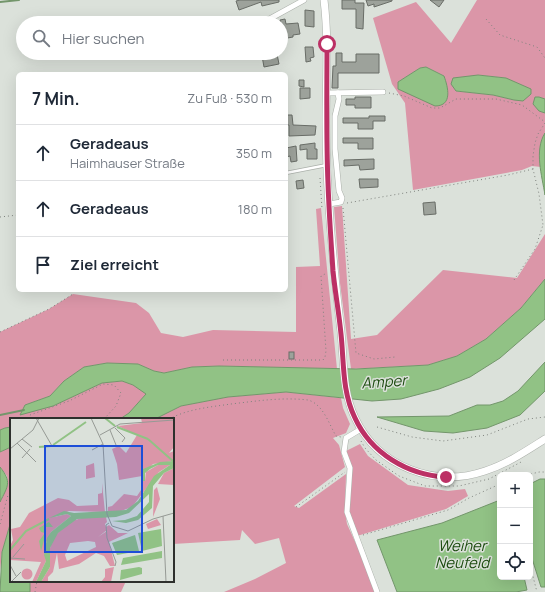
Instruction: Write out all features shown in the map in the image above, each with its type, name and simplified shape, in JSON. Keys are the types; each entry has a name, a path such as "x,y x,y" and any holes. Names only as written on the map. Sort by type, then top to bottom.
{"main road":[{"path":"324,0 327,44 327,165 333,272 348,400 354,417 361,430 387,457 408,470 433,477 464,477 497,467 545,439"}],"street":[{"path":"275,16 304,0"},
{"path":"327,93 383,92"},
{"path":"329,204 344,202 339,191 335,149 335,116 340,99 338,93"},
{"path":"361,430 346,438 344,452 350,468 347,512 377,592"}],"lane":[{"path":"288,173 327,165"}],"path":[{"path":"486,19 500,35 537,47 545,58"},
{"path":"383,92 404,96 432,108 440,108 456,99 496,99 522,105 545,122 535,143 533,169 536,176 544,225 535,249 514,280"},
{"path":"395,357 374,359 356,353 344,202 508,175 533,169"},
{"path":"0,217 16,215"},
{"path":"223,360 323,360 326,351 321,276 328,272 333,272"},
{"path":"0,332 49,309 73,294"},
{"path":"29,418 30,415 69,401 102,384 114,384 121,393 116,406 105,418"},
{"path":"170,418 175,415 207,408 269,399 308,400 314,402 321,408 336,436 346,438"},
{"path":"377,427 412,437 443,441 487,435 528,419 545,417"},
{"path":"296,507 350,468"},
{"path":"533,474 545,472"},
{"path":"357,537 448,510 469,498 497,485"},
{"path":"0,524 10,493"},
{"path":"533,577 537,592"},
{"path":"35,592 37,582"}],"shaded area":[{"path":"477,0 545,0 545,133 539,157 541,167 532,166 522,170 413,190 405,103 392,84 373,18 416,2 451,43","holes":["426,67 444,76 448,95 398,82 420,68","478,75 506,78 514,100 493,95 456,91"]},
{"path":"342,206 351,339 377,335 443,270 517,278 545,234 545,279 521,308 486,339 457,356 428,365 351,369 340,283 334,207"},
{"path":"321,208 337,369 219,366 192,367 164,373 154,371 138,364 107,363 84,367 64,381 50,396 25,405 53,406 102,383 122,381 147,393 129,413 122,418 10,418 10,427 0,430 0,332 49,309 73,294 136,303 149,313 161,333 183,337 213,330 296,332 296,267 320,266 316,209"},
{"path":"286,392 341,398 343,408 350,424 346,433 333,438 339,445 345,467 294,506 299,508 346,474 345,512 347,524 378,592 224,592 255,579 286,563 279,538 255,544 242,530 240,540 174,544 174,418 157,418 181,406 227,397"},
{"path":"360,444 368,456 408,485 448,491 465,489 468,496 446,509 357,536 348,509 351,465 344,452"},
{"path":"10,447 10,524 2,552 0,571 0,502 8,484 7,476 0,467 0,452"},
{"path":"30,582 126,582 121,592 30,592"}],"water":[{"path":"426,67 444,76 448,95 445,103 441,105 435,106 398,89 398,82 420,68"},
{"path":"478,75 506,78 531,89 531,94 523,101 514,100 493,95 456,91 451,84 453,78"},
{"path":"535,97 545,99 545,113 539,111 533,104"},
{"path":"545,133 545,195 539,155"},
{"name":"Amper","path":"545,279 545,319 500,358 470,377 439,389 401,399 372,401 286,392 228,397 181,406 157,418 122,418 129,413 146,394 133,385 122,381 102,383 53,406 20,415 25,405 50,396 64,381 84,367 107,363 138,364 154,371 164,373 192,367 219,366 356,369 428,365 457,356 486,339 521,308"},
{"path":"545,362 545,391 520,415 487,428 453,433 424,431 377,417 449,416 477,405 490,405 503,401 518,391"},
{"path":"10,427 10,447 0,452 0,430"},
{"path":"0,467 4,472 8,484 0,502"},
{"path":"540,479 545,479 545,587 541,587 533,562 533,482"},
{"name":"Weiher Neufeld","path":"497,501 497,580 525,580 527,590 516,592 397,592 377,540 442,523"},
{"path":"10,524 10,582 30,582 30,592 0,592 2,552"}],"building":[{"path":"279,0 279,2 262,6 261,2 239,10 236,1"},
{"path":"342,0 355,0 355,3 364,3 363,29 356,28 356,9 342,9"},
{"path":"366,0 392,1 374,7 374,4 368,6"},
{"path":"430,0 444,0 439,7"},
{"path":"305,10 314,11 314,27 305,26"},
{"path":"298,23 300,34 293,35 293,37 288,38 288,24"},
{"path":"305,47 313,47 314,57 310,58 311,61 306,62"},
{"path":"336,53 342,53 342,62 356,62 356,54 379,54 379,73 338,73 338,88 332,88 333,66 336,66"},
{"path":"263,60 278,60 279,64 264,67"},
{"path":"299,80 304,80 304,87 299,86"},
{"path":"300,88 310,88 310,98 300,99"},
{"path":"355,97 371,97 371,108 355,108 355,105 346,105 346,99 355,99"},
{"path":"288,115 292,115 293,125 316,126 315,135 289,136"},
{"path":"369,116 385,116 385,121 373,121 373,129 358,129 358,123 343,123 343,118 369,118"},
{"path":"343,138 373,138 373,149 358,149 358,143 343,143"},
{"path":"315,143 315,149 317,149 317,159 307,159 307,149 300,150 300,145"},
{"path":"296,146 297,161 291,162 290,156 288,156 288,148"},
{"path":"374,159 374,169 360,170 359,165 344,166 344,160"},
{"path":"359,179 378,179 378,187 360,188"},
{"path":"303,180 304,188 297,189 296,181"},
{"path":"435,202 436,214 424,215 423,203"},
{"path":"289,352 294,352 294,359 289,359"}],"waterway":[{"path":"0,2 19,0"},
{"path":"0,415 24,410"}],"route":[{"path":"327,44 326,122 333,272 348,400 354,417 361,430 375,447 387,457 408,470 433,477 446,477"}]}
